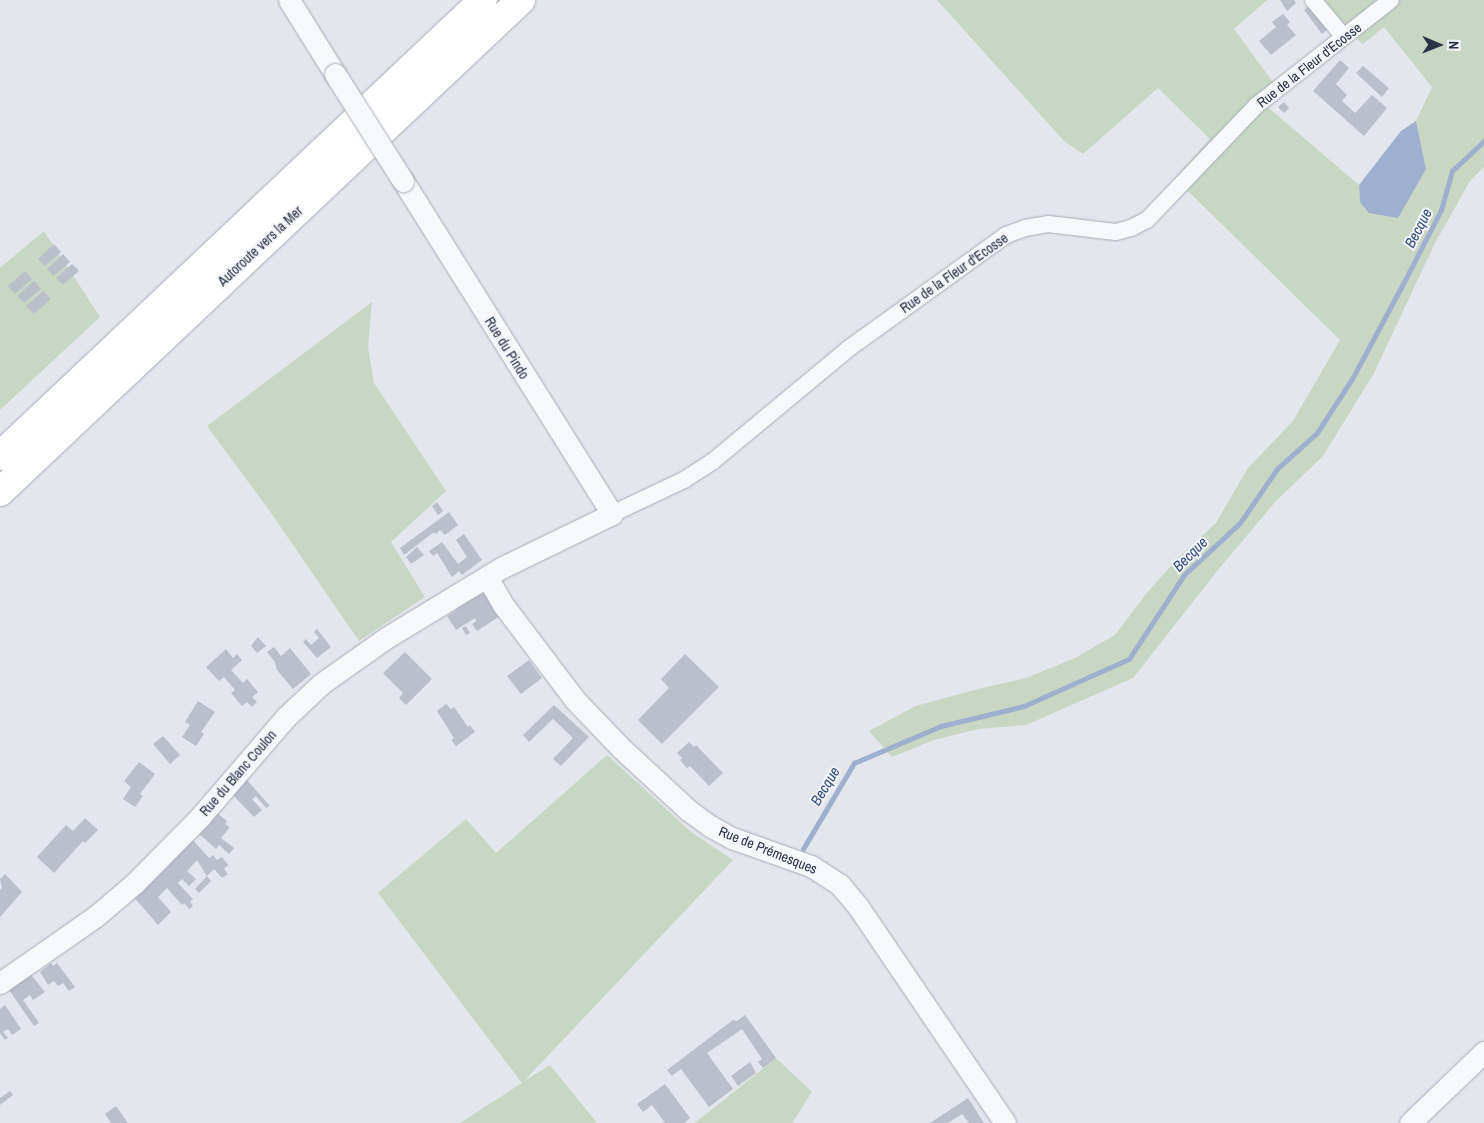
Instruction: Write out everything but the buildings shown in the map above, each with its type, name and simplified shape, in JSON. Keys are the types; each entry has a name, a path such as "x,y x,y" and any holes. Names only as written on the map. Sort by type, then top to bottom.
{"highway":[{"path":"0,456 483,0"},
{"name":"Autoroute vers la Mer","path":"0,492 520,0"}],"street":[{"name":"Rue du Pindo","path":"289,0 612,514"},
{"path":"1313,0 1344,37"},
{"name":"Rue de la Fleur d'Ecosse","path":"612,514 684,480 712,462 842,354 1006,235 1025,228 1048,224 1116,232 1131,228 1146,220 1257,105 1391,0"},
{"name":"Rue du Blanc Coulon","path":"0,983 96,916 134,883 200,817 286,717 321,684 386,638 503,567 612,514"},
{"name":"Rue de Prémesques","path":"487,577 504,606 575,700 621,748 688,810 726,835 756,848 811,866 840,885 859,908 1004,1123"},
{"path":"1410,1123 1484,1052"}],"green space":[{"path":"937,0 1267,0 1234,29 1273,82 1257,98 1359,185 1360,202 1426,169 1416,121 1432,87 1384,27 1363,44 1342,26 1319,0 1484,0 1484,167 1470,181 1435,243 1374,373 1323,456 1276,501 1218,570 1133,678 1026,725 978,729 934,740 892,757 869,731 916,706 1026,678 1075,658 1115,635 1146,594 1176,560 1216,523 1248,468 1293,421 1340,340 1189,192 1173,180 1210,139 1158,88 1083,154 1064,141"},
{"path":"44,231 100,317 0,410 0,268"},
{"path":"372,302 368,347 374,383 446,491 391,542 425,597 359,641 269,510 207,426"},
{"path":"607,755 691,832 733,860 524,1081 550,1065 597,1123 460,1123 522,1083 378,893 466,819 496,853"},
{"path":"776,1058 812,1092 792,1123 695,1123"}],"water":[{"path":"1416,121 1426,169 1398,218 1369,213 1360,202 1359,185 1401,131"}],"waterway":[{"name":"Becque","path":"803,849 854,763 941,726 1024,706 1129,659 1184,575 1240,523 1277,469 1317,433 1352,379 1403,284 1441,210 1452,171 1484,141"}]}
